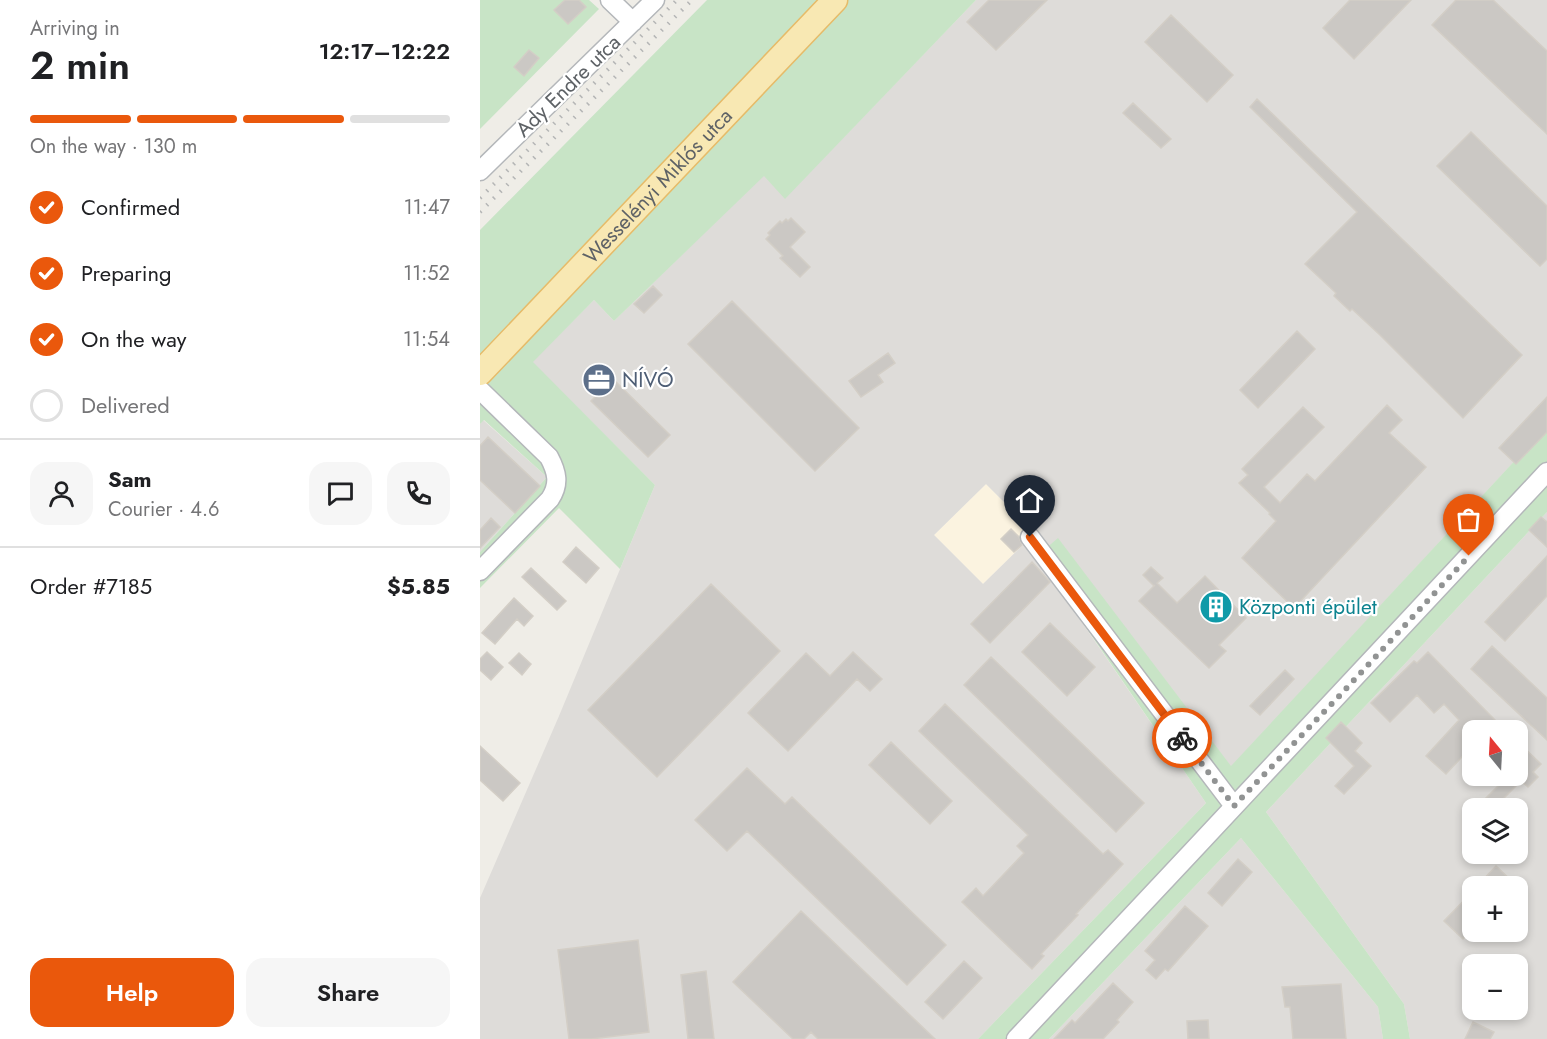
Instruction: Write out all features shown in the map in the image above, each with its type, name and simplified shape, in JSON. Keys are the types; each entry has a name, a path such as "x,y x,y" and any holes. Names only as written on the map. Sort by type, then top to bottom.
{"main road":[{"name":"Wesselényi Miklós utca","path":"480,373 835,0"}],"street":[{"path":"610,0 633,22"},
{"name":"Ady Endre utca","path":"480,171 655,0"},
{"path":"480,390 549,457 557,485 550,499 480,571"},
{"path":"1016,1039 1547,472"},
{"path":"1030,537 1234,806"}],"shaded area":[{"path":"976,0 1547,0 1547,426 1231,767 1058,539 1037,557 1206,803 978,1039 480,1039 480,898 655,485 532,362 594,300 614,321 764,175 785,198","holes":["986,484 1035,533 983,584 934,535"]},
{"path":"483,420 547,477 480,552 480,424"},
{"path":"986,484 1035,533 983,584 934,535"},
{"path":"1547,512 1547,1039 1410,1039 1404,1004 1266,812"},
{"path":"1241,838 1378,1007 1383,1039 1049,1039"}],"green space":[{"path":"480,0 589,0 599,9 480,129"},
{"path":"707,0 976,0 785,199 764,176 614,321 594,300 533,362 655,485 620,569 559,508 480,588 480,552 547,477 484,420 480,424 480,230"},
{"path":"1547,426 1547,512 1266,812 1404,1004 1410,1039 1383,1039 1378,1007 1241,838 1049,1039 978,1039 1206,803 1037,556 1058,538 1231,766"}],"building":[{"path":"565,0 579,0 586,7 568,24 554,10"},
{"path":"989,0 1047,0 996,50 967,22"},
{"path":"1350,0 1411,0 1354,59 1323,28"},
{"path":"1456,0 1493,0 1547,51 1547,134 1432,25"},
{"path":"1171,15 1233,75 1207,102 1145,42"},
{"path":"529,50 539,58 524,76 514,67"},
{"path":"1257,99 1522,355 1463,418 1380,335 1334,296 1336,293 1305,264 1357,212 1250,107"},
{"path":"1133,103 1171,139 1161,148 1123,113"},
{"path":"1471,132 1547,206 1547,259 1540,266 1437,166"},
{"path":"791,218 805,232 790,247 810,267 800,277 780,258 783,256 766,239 770,235 768,233 780,221 782,223"},
{"path":"653,286 662,295 644,313 634,304"},
{"path":"732,301 859,428 815,471 688,344"},
{"path":"1297,331 1315,349 1258,408 1240,390"},
{"path":"888,353 895,363 878,375 883,382 861,397 849,381"},
{"path":"613,379 670,435 648,457 591,401"},
{"path":"1547,397 1547,432 1516,464 1499,448"},
{"path":"1387,405 1402,420 1389,433 1426,467 1294,608 1242,558 1276,521 1239,483 1248,475 1242,469 1303,407 1324,427 1264,487 1280,503 1307,474 1315,481"},
{"path":"488,437 540,486 515,513 480,480 480,446"},
{"path":"1541,517 1547,522 1547,547 1529,530"},
{"path":"491,518 500,527 480,548 480,530"},
{"path":"1011,529 1019,537 1022,545 1014,552 1001,539"},
{"path":"576,547 599,568 586,583 563,562"},
{"path":"1547,556 1547,596 1505,641 1485,622"},
{"path":"1032,562 1050,582 990,643 971,624"},
{"path":"1151,567 1163,578 1157,583 1177,603 1205,576 1246,618 1219,645 1226,651 1209,668 1139,601 1154,586 1143,575"},
{"path":"531,568 566,601 557,610 522,577"},
{"path":"711,584 780,651 657,777 588,710"},
{"path":"514,598 533,616 524,626 517,619 495,644 482,633"},
{"path":"1050,623 1095,667 1067,696 1022,652"},
{"path":"1492,646 1547,698 1547,740 1528,720 1471,669"},
{"path":"487,652 503,667 491,680 480,670 480,659"},
{"path":"853,652 882,679 870,691 857,679 788,751 748,713 806,653 830,676"},
{"path":"1428,652 1495,720 1462,720 1462,757 1446,774 1426,756 1459,720 1444,704 1434,713 1417,695 1390,722 1371,703 1414,661 1417,663"},
{"path":"519,653 531,664 522,675 509,663"},
{"path":"991,657 1144,803 1116,832 964,685"},
{"path":"1285,670 1294,679 1260,715 1250,706"},
{"path":"945,704 1103,854 1108,850 1123,864 1041,954 1044,956 1032,969 962,902 976,888 983,896 1024,853 1017,846 1028,835 919,731"},
{"path":"1341,722 1362,743 1355,751 1371,766 1344,794 1335,786 1354,766 1326,738"},
{"path":"891,742 952,801 930,824 869,765"},
{"path":"480,746 520,783 503,801 480,780"},
{"path":"1528,752 1541,764 1533,772 1538,777 1528,787"},
{"path":"747,768 785,804 792,797 946,945 907,985 747,831 727,851 695,820"},
{"path":"1498,786 1516,786 1504,798 1486,798"},
{"path":"1238,859 1252,872 1222,906 1208,893"},
{"path":"1496,866 1506,876 1486,876"},
{"path":"1462,902 1462,938 1444,921"},
{"path":"1185,906 1208,926 1168,971 1165,969 1156,979 1146,970 1155,960 1145,951"},
{"path":"801,911 935,1039 818,1039 811,1032 804,1039 793,1039 733,982"},
{"path":"638,940 649,1032 591,1039 569,1039 558,950"},
{"path":"964,961 982,978 943,1019 925,1002"},
{"path":"706,971 714,1039 688,1039 681,975"},
{"path":"1113,983 1133,1002 1103,1039 1054,1039 1072,1020 1075,1023"},
{"path":"1341,984 1346,1039 1293,1039 1290,1007 1285,1007 1282,987"},
{"path":"1208,1020 1209,1039 1188,1039 1187,1021"},
{"path":"1473,1022 1494,1032 1490,1039 1465,1039"}],"railway":[{"path":"480,198 677,0"},
{"path":"480,212 692,0"}],"way so far":[{"path":"1182,738 1234,806 1469,556"}],"place":[{"name":"NÍVÓ","path":"599,380"},
{"name":"Központi épület","path":"1216,607"}],"route":[{"path":"1030,537 1182,738"}]}
